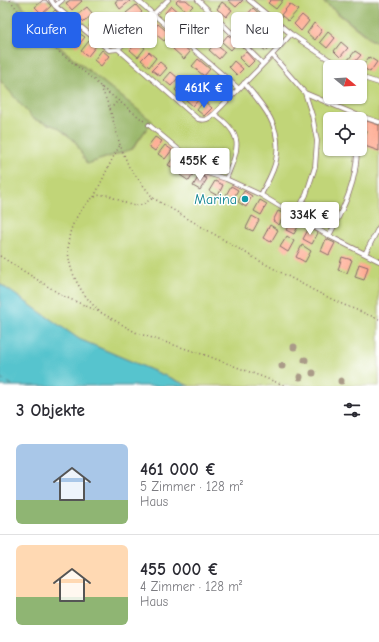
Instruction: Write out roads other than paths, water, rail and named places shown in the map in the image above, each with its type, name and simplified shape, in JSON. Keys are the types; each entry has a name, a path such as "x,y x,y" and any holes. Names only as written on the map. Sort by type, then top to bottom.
{"lane":[{"path":"51,0 55,6 109,50 118,49 198,119 204,120 210,118 272,56 291,34"},
{"path":"55,6 62,0"},
{"path":"137,0 152,12"},
{"path":"156,12 168,0"},
{"path":"198,0 263,64"},
{"path":"249,0 291,34 330,60"},
{"path":"157,17 239,89"},
{"path":"272,56 305,93 346,112"},
{"path":"367,79 379,83"},
{"path":"244,83 264,106 274,124 278,144 276,161 261,195"},
{"path":"296,214 306,196 315,168 317,141 312,115 305,93"},
{"path":"214,114 225,121 233,131 236,139 237,149 226,179"},
{"path":"367,119 379,122"},
{"path":"149,125 207,173 226,179 261,195 296,214 329,236 379,261"},
{"path":"329,236 352,186 356,156"},
{"path":"365,254 379,228"}],"water":[{"path":"0,284 79,339 189,386 0,386"}],"place":[{"name":"Marina","path":"245,199"}]}
